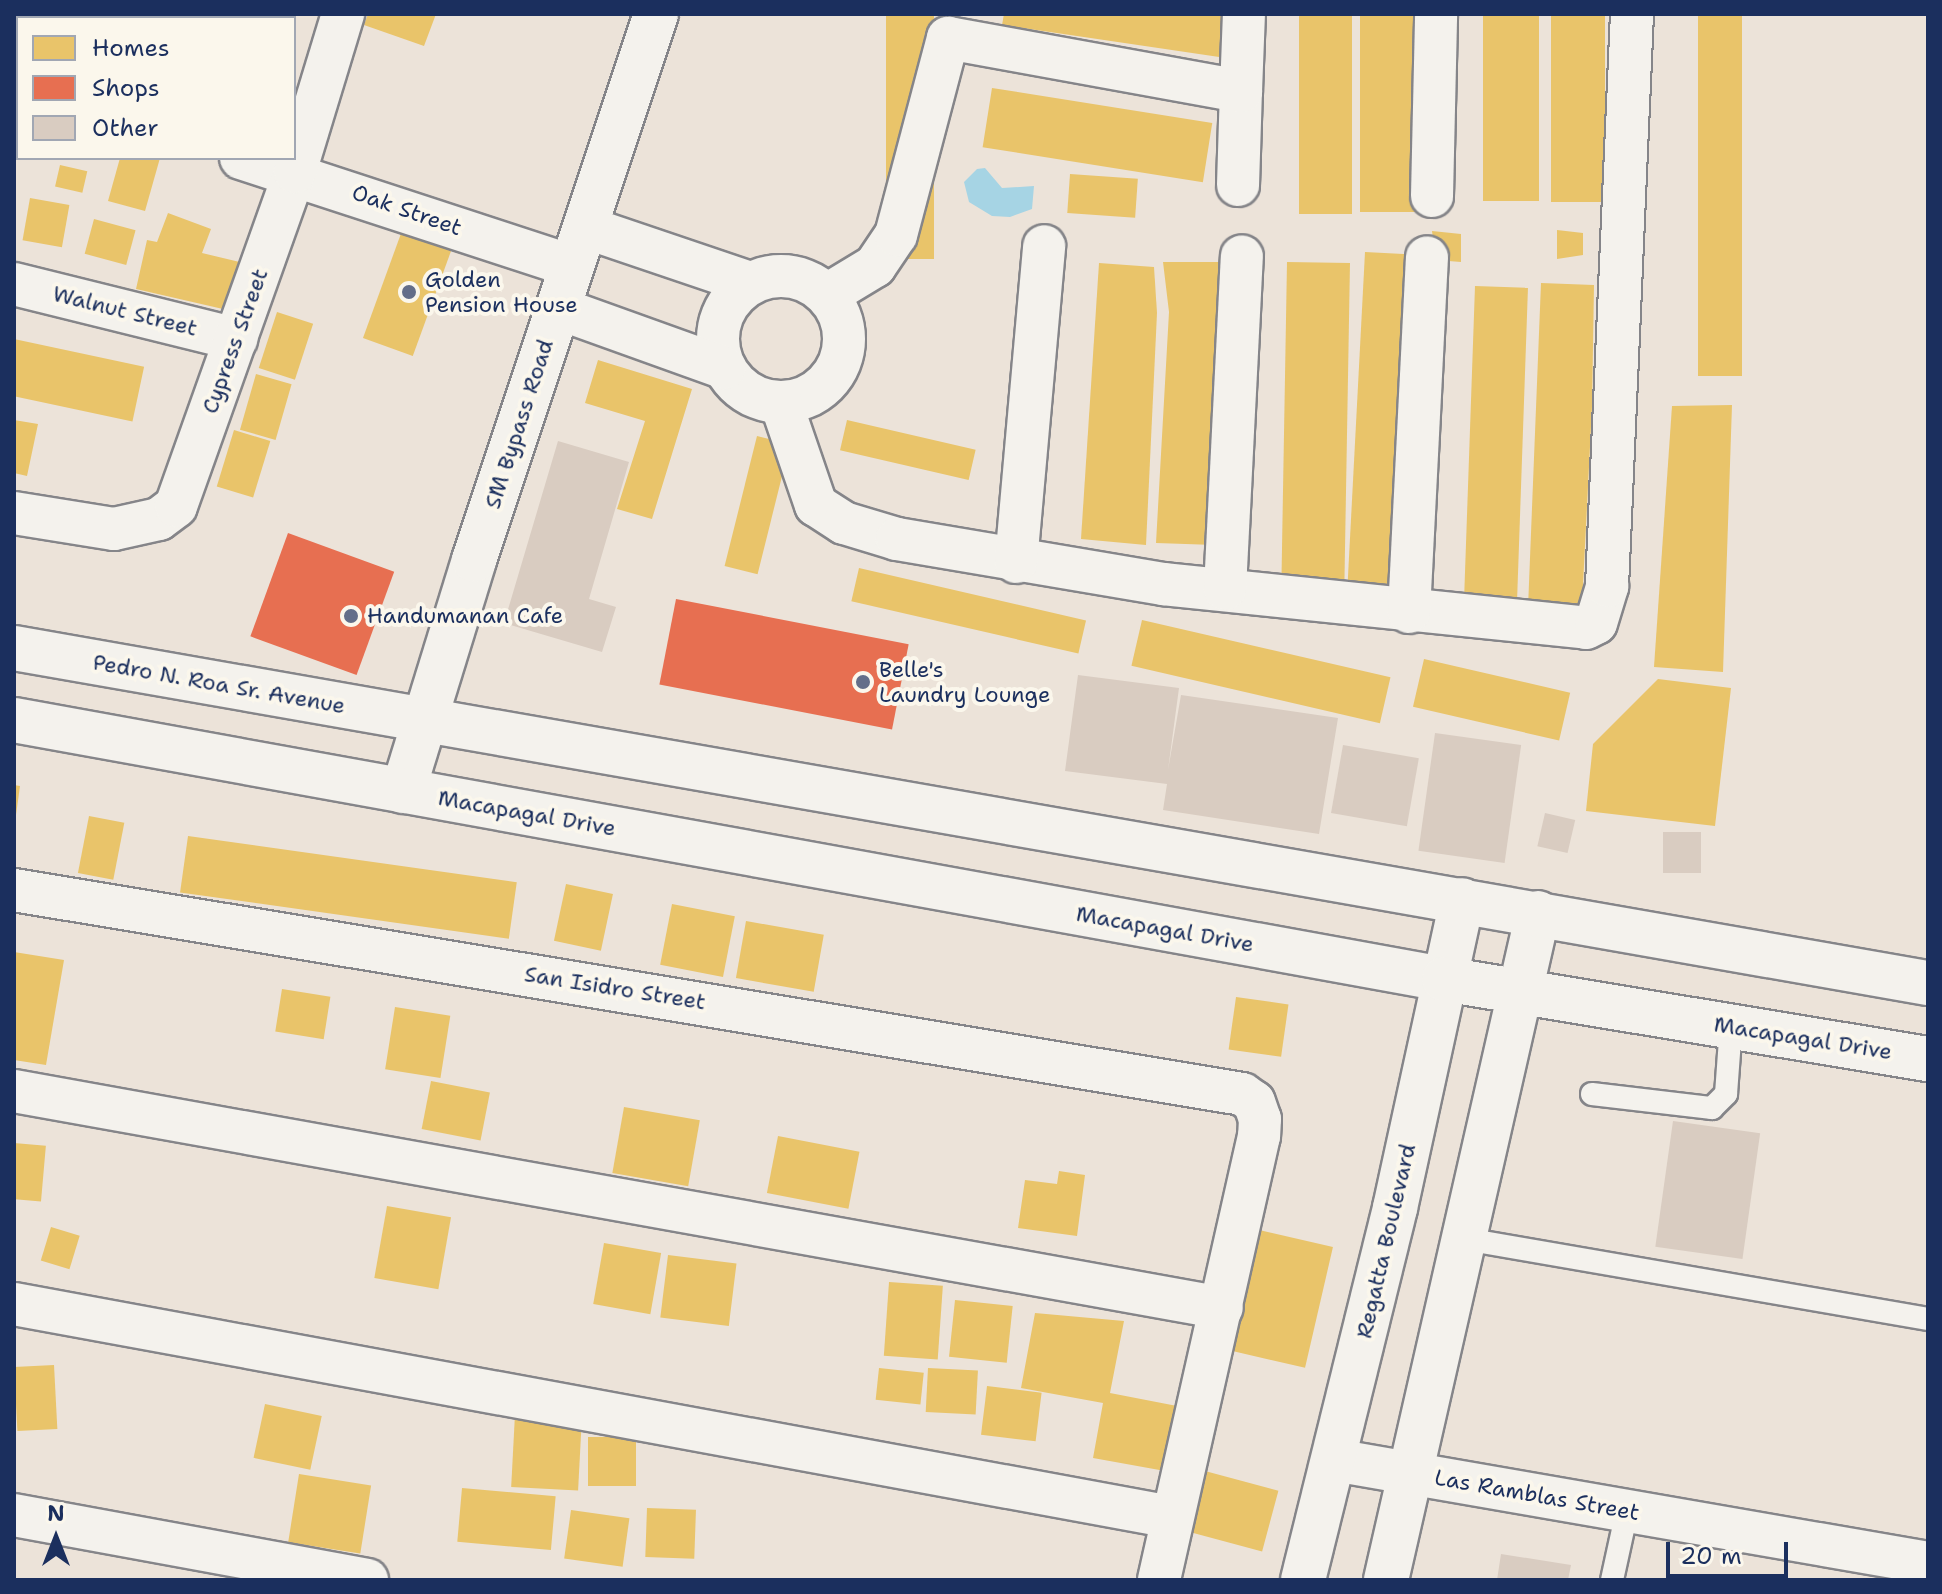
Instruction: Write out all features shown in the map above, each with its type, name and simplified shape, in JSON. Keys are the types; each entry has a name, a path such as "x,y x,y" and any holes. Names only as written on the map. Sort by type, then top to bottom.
{"main road":[{"name":"SM Bypass Road","path":"403,791 656,14"},
{"name":"Pedro N. Roa Sr. Avenue","path":"14,648 425,720"},
{"path":"14,720 403,791"},
{"path":"425,720 1928,983"},
{"name":"Macapagal Drive","path":"403,791 1444,979 1928,1059"},
{"name":"Regatta Boulevard","path":"1303,1580 1334,1460 1462,900"},
{"path":"1386,1580 1538,913"}],"street":[{"name":"Cypress Street","path":"14,513 114,529 137,527 167,512 184,485 236,339 295,172 343,14"},
{"path":"1238,185 1244,14"},
{"path":"1432,196 1436,14"},
{"path":"781,403 816,505 844,523 897,539 1016,562 1409,612 1570,630 1596,623 1603,608 1624,277 1632,14"},
{"path":"827,295 875,266 896,235 950,26 1241,91"},
{"name":"Oak Street","path":"249,160 579,246 750,283"},
{"path":"1016,562 1044,246"},
{"path":"1225,589 1242,256"},
{"path":"1409,612 1427,257"},
{"path":"777,276 804,280 827,295 841,316 845,340 840,364 815,391 781,403 738,386 725,368 718,345 720,320 731,299 750,283 777,276"},
{"name":"Walnut Street","path":"14,284 236,339"},
{"path":"558,308 725,368"},
{"name":"San Isidro Street","path":"14,890 1215,1086 1254,1102 1260,1119 1222,1308 1171,1517 1159,1580"},
{"path":"14,1091 1222,1308"},
{"path":"14,1304 1171,1517"},
{"name":"Las Ramblas Street","path":"1334,1460 1627,1511 1850,1565 1928,1563"},
{"path":"14,1515 367,1580"}],"lane":[{"path":"1592,1094 1712,1108 1726,1094 1731,1026"},
{"path":"1465,1239 1928,1319"},
{"path":"1612,1580 1627,1511"}],"water":[{"path":"985,168 1002,188 1034,186 1032,209 1010,217 992,216 969,202 964,182 977,169"}],"building: Homes":[{"path":"201,14 268,14 234,16"},
{"path":"368,14 436,14 424,46 364,25"},
{"path":"886,14 934,14 934,259 886,259"},
{"path":"1004,14 1233,14 1226,58 1002,25"},
{"path":"1299,14 1352,14 1352,214 1299,214"},
{"path":"1360,14 1415,14 1415,212 1360,212"},
{"path":"1483,14 1539,14 1539,201 1483,201"},
{"path":"1551,14 1605,14 1605,202 1551,202"},
{"path":"1698,14 1742,14 1742,376 1698,376"},
{"path":"992,88 1212,123 1203,182 983,147"},
{"path":"119,160 159,160 145,211 108,201"},
{"path":"60,165 87,171 82,193 55,186"},
{"path":"1070,174 1138,179 1135,218 1067,213"},
{"path":"30,198 69,205 62,247 23,240"},
{"path":"168,213 211,229 202,253 248,264 236,312 136,289 147,240 157,242"},
{"path":"94,219 136,230 126,265 85,254"},
{"name":"Golden Pension House","path":"403,228 453,246 413,356 363,338"},
{"path":"1557,230 1583,233 1583,255 1557,259"},
{"path":"1432,231 1461,234 1461,262 1436,260"},
{"path":"1365,252 1418,255 1400,598 1347,596"},
{"path":"1163,262 1231,262 1215,545 1156,543 1169,312"},
{"path":"1287,262 1350,263 1344,585 1281,584"},
{"path":"1099,263 1154,267 1157,313 1146,545 1081,539"},
{"path":"1541,283 1594,285 1592,407 1582,605 1528,608"},
{"path":"1475,286 1528,288 1517,609 1464,607"},
{"path":"277,312 313,324 295,380 259,368"},
{"path":"14,339 144,367 132,421 14,396"},
{"path":"598,360 692,389 652,519 617,509 645,421 585,403"},
{"path":"256,374 292,384 276,440 240,430"},
{"path":"1732,405 1723,672 1654,667 1672,406"},
{"path":"14,420 38,424 27,476 14,473"},
{"path":"847,420 976,450 969,480 840,450"},
{"path":"234,430 270,441 253,498 217,486"},
{"path":"757,436 790,444 758,574 725,566"},
{"path":"859,568 1086,620 1078,654 851,601"},
{"path":"1142,620 1390,677 1380,723 1131,666"},
{"path":"1424,659 1570,693 1559,740 1413,707"},
{"path":"1658,679 1731,688 1715,826 1586,811 1593,744"},
{"path":"14,785 20,786 16,815 14,815"},
{"path":"89,816 124,823 113,880 78,873"},
{"path":"188,836 517,882 509,939 180,892"},
{"path":"566,884 613,894 601,951 554,941"},
{"path":"672,904 735,916 723,977 660,965"},
{"path":"746,921 824,935 814,992 736,978"},
{"path":"14,952 64,960 46,1065 14,1060"},
{"path":"282,989 330,997 324,1039 275,1031"},
{"path":"1236,997 1288,1004 1281,1057 1229,1049"},
{"path":"395,1007 450,1016 440,1078 385,1069"},
{"path":"431,1081 490,1092 481,1141 422,1129"},
{"path":"624,1107 700,1120 688,1186 612,1173"},
{"path":"778,1136 859,1152 848,1209 767,1193"},
{"path":"14,1143 46,1146 41,1202 14,1199"},
{"path":"1059,1171 1085,1175 1077,1236 1018,1228 1025,1180 1057,1184"},
{"path":"387,1206 451,1217 438,1289 374,1278"},
{"path":"51,1227 80,1236 69,1269 41,1260"},
{"path":"1255,1229 1333,1247 1305,1368 1227,1350"},
{"path":"604,1243 661,1253 650,1314 593,1304"},
{"path":"668,1255 736,1263 729,1326 660,1318"},
{"path":"889,1282 943,1286 938,1360 884,1356"},
{"path":"955,1300 1013,1306 1007,1363 949,1357"},
{"path":"1035,1313 1124,1321 1110,1393 1177,1406 1165,1471 1093,1458 1103,1403 1021,1388"},
{"path":"54,1365 57,1429 17,1431 14,1367"},
{"path":"879,1368 924,1373 920,1405 876,1400"},
{"path":"928,1368 978,1371 976,1415 926,1412"},
{"path":"987,1386 1042,1393 1036,1441 981,1435"},
{"path":"265,1404 322,1416 310,1470 254,1458"},
{"path":"515,1414 582,1418 578,1490 511,1487"},
{"path":"588,1437 636,1437 636,1486 588,1486"},
{"path":"1205,1471 1278,1491 1262,1552 1189,1532"},
{"path":"299,1474 371,1485 360,1554 288,1542"},
{"path":"462,1488 556,1496 551,1550 457,1542"},
{"path":"647,1508 696,1510 694,1559 645,1557"},
{"path":"571,1510 629,1518 623,1567 564,1559"}],"building: Shops":[{"path":"288,533 394,572 357,675 250,636"},
{"path":"676,599 909,644 892,730 659,684"}],"building: Other":[{"path":"558,441 629,462 589,599 616,607 602,652 504,623"},
{"path":"1078,675 1179,688 1168,770 1181,695 1338,718 1319,834 1163,810 1167,784 1065,771"},
{"path":"1435,733 1521,745 1505,863 1418,851"},
{"path":"1343,745 1419,758 1407,826 1331,813"},
{"path":"1545,813 1575,820 1568,853 1537,846"},
{"path":"1663,832 1701,832 1701,873 1663,873"},
{"path":"1673,1121 1760,1133 1742,1259 1655,1247"},
{"path":"1501,1554 1571,1565 1568,1580 1497,1580"}],"place":[{"name":"Golden Pension House","path":"409,292"},
{"name":"Handumanan Cafe","path":"351,616"},
{"name":"Belle's Laundry Lounge","path":"863,682"}]}
